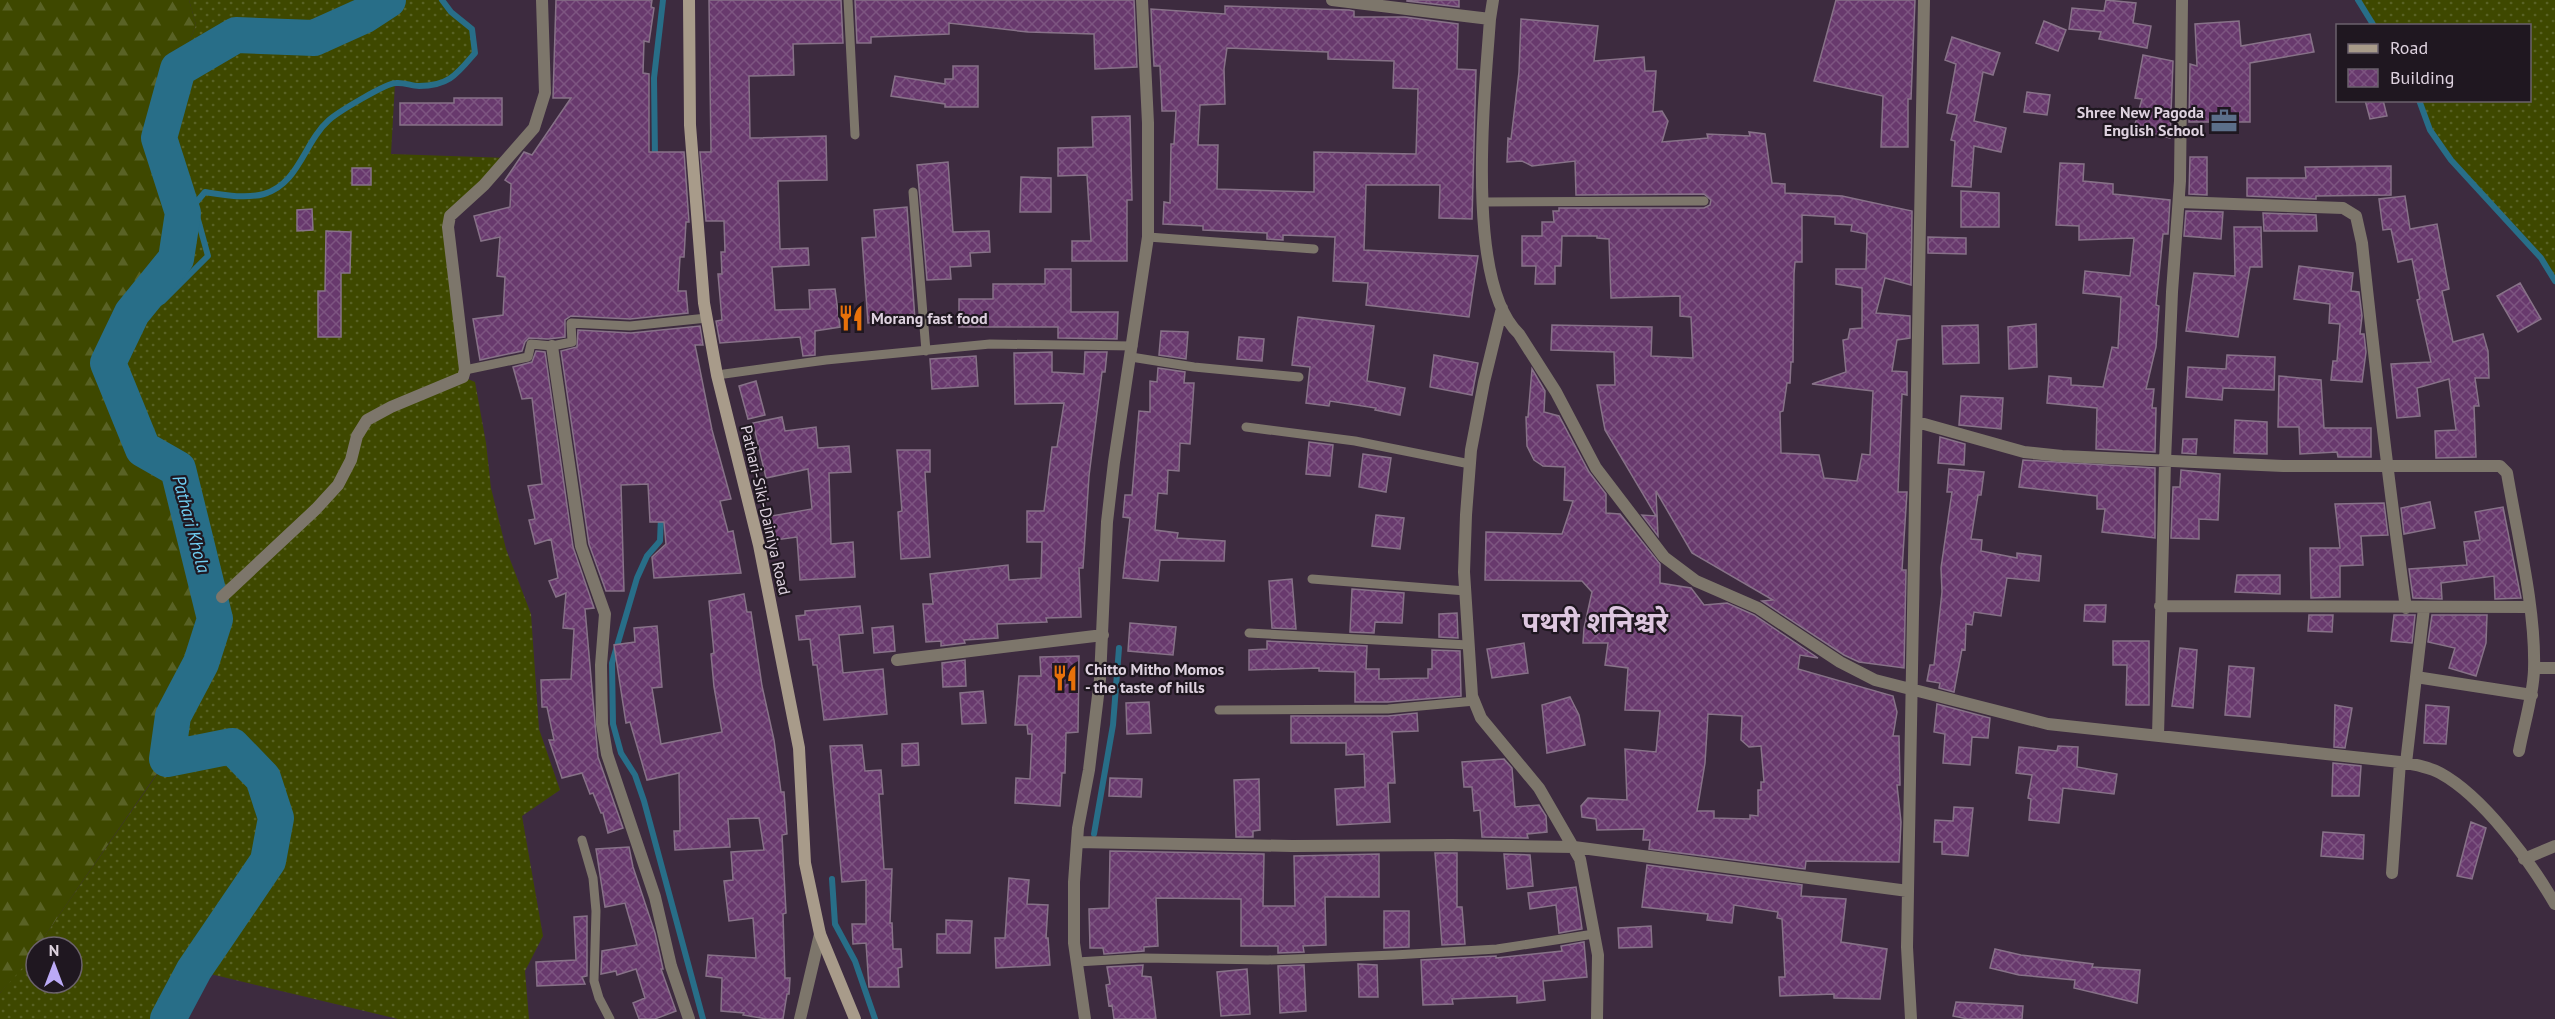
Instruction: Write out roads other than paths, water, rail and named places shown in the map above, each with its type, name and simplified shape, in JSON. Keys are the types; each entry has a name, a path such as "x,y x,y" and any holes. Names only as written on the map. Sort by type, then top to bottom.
{"main road":[{"name":"Pathari-Siki-Dainiya Road","path":"689,0 690,125 707,318 717,375 759,545 799,748 805,863 820,934 855,1019"}],"street":[{"path":"222,597 316,509 338,485 351,460 357,436 367,420 391,406 463,377 465,370 448,227 450,216 490,178 534,128 545,93 542,0"},
{"path":"1085,1019 1074,943 1074,882 1077,842 1099,691 1107,522 1114,462 1148,237 1148,123 1142,0"},
{"path":"1332,0 1490,19"},
{"path":"1493,0 1482,134 1485,244 1494,292 1511,327 1519,334 1557,392 1596,468 1664,557 1696,581 1758,608 1840,662 1875,681 2048,724 2403,762 2439,773 2472,796 2508,836 2555,904"},
{"path":"1911,1019 1907,947 1924,0"},
{"path":"2158,736 2164,461 2178,202 2182,0"},
{"path":"2178,202 2343,208 2356,216 2362,243 2386,467 2402,565 2406,608"},
{"path":"1502,308 1484,382 1470,464 1466,515 1468,645 1474,702 1481,718 1539,788 1580,859 1598,956 1598,1019"},
{"path":"552,346 581,546 605,614 601,675 602,724 607,754 655,897 671,966 689,1019"},
{"path":"1917,423 2024,452 2283,466 2500,466 2507,473 2529,607 2534,668 2532,695 2527,705 2519,751"},
{"path":"2160,606 2529,607"},
{"path":"2392,873 2403,762 2424,608"},
{"path":"897,660 1103,635"},
{"path":"2534,668 2555,668"},
{"path":"2416,677 2532,695"},
{"path":"1077,842 1292,846 1452,844 1574,847 1908,891"},
{"path":"2524,859 2555,846"},
{"path":"800,1019 820,934"}],"lane":[{"path":"848,0 855,135"},
{"path":"913,192 926,351"},
{"path":"1484,202 1704,201"},
{"path":"1148,237 1314,249"},
{"path":"465,370 528,357 531,344 552,346 572,342 571,324 630,326 707,318"},
{"path":"717,375 990,344 1132,352 1194,367 1299,377"},
{"path":"1246,427 1355,441 1470,464"},
{"path":"1312,579 1466,591"},
{"path":"1249,633 1468,645"},
{"path":"1219,710 1388,709 1474,702"},
{"path":"582,840 593,878 596,911 594,981 599,998 610,1019"},
{"path":"1077,962 1143,958 1268,960 1394,956 1497,949 1594,934"}],"waterway":[{"name":"Pathari Khola","path":"168,1019 194,970 268,861 276,818 263,778 232,746 167,759 173,716 201,663 215,619 178,469 143,449 108,363 132,313 176,259 183,213 159,138 178,69 236,35 314,38 365,15 388,0"},
{"path":"128,322 163,301 208,256 194,205 205,192 249,196 264,194 276,189 293,172 320,129 342,111 391,84 419,86 438,84 463,67 475,53 472,29 451,12 442,0"},
{"path":"655,158 654,78 663,0"},
{"path":"2358,0 2373,24"},
{"path":"2420,102 2430,130 2451,160 2541,258 2555,281"},
{"path":"661,516 660,541 647,556 637,578 612,663 613,724 621,753 635,775 644,801 703,1019"},
{"path":"1094,834 1113,725 1119,648"},
{"path":"832,879 835,924 855,961 875,1019"}],"place":[{"name":"Shree New Pagoda English School","path":"2224,121"},
{"name":"Morang fast food","path":"851,318"},
{"name":"Chitto Mitho Momos - the taste of hills","path":"1065,678"}],"district":[{"name":"पथरी शनिश्चरे","path":"1595,622"}]}
